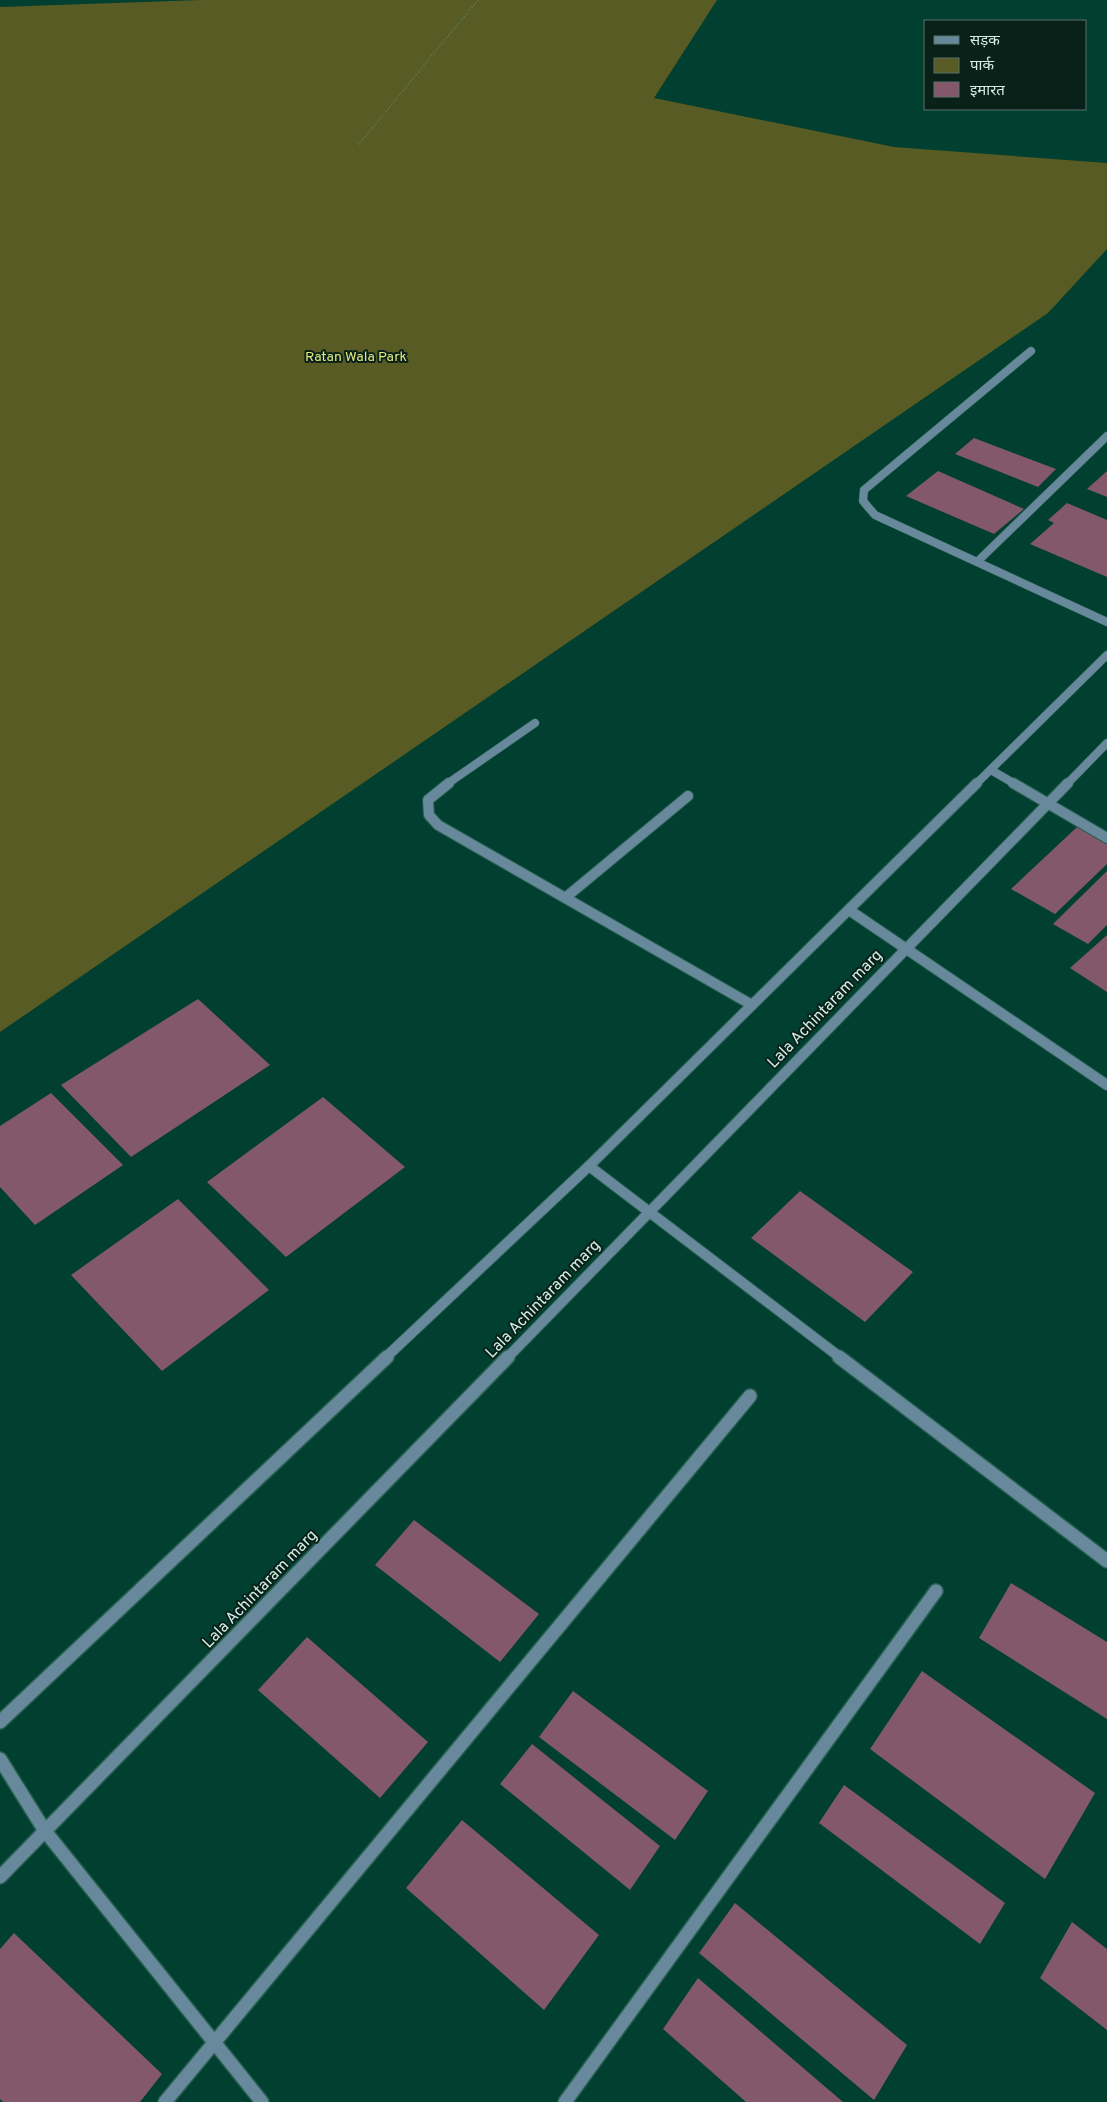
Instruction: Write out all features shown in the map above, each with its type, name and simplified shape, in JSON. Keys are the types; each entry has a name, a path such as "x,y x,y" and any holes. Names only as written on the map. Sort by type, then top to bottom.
{"street":[{"path":"1031,351 864,490 861,497 864,505 875,515 1107,622"},
{"path":"977,562 1107,436"},
{"path":"0,1722 589,1166 1107,655"},
{"path":"535,723 438,790 428,800 429,815 438,825 752,1005"},
{"name":"Lala Achintaram marg","path":"0,1877 1107,743"},
{"path":"991,770 1107,838"},
{"path":"565,898 688,796"},
{"path":"849,910 1107,1086"},
{"path":"589,1166 1107,1561"},
{"path":"165,2102 750,1396"},
{"path":"565,2102 936,1591"},
{"path":"0,1760 45,1831 262,2102"}],"path":[{"path":"358,144 478,0"}],"green space":[{"name":"Ratan Wala Park","path":"200,0 717,0 654,98 894,147 1107,163 1107,249 1048,313 0,1032 0,7"}],"building":[{"path":"974,438 1056,469 1038,487 955,454"},
{"path":"938,471 1024,509 994,534 906,496"},
{"path":"1107,471 1107,497 1087,489"},
{"path":"1067,503 1107,520 1107,577 1030,544 1054,523 1048,520"},
{"path":"1077,827 1107,843 1107,864 1055,914 1011,889"},
{"path":"1107,871 1107,925 1088,944 1053,924"},
{"path":"1107,935 1107,992 1070,968"},
{"path":"198,999 270,1065 131,1157 61,1085"},
{"path":"51,1093 123,1165 35,1225 0,1187 0,1126"},
{"path":"323,1097 405,1167 286,1257 207,1182"},
{"path":"800,1191 913,1272 865,1322 751,1238"},
{"path":"178,1199 269,1290 162,1371 71,1275"},
{"path":"414,1520 539,1614 500,1662 375,1565"},
{"path":"1011,1583 1107,1642 1107,1719 979,1638"},
{"path":"307,1637 428,1742 380,1798 258,1690"},
{"path":"922,1671 1095,1793 1045,1879 870,1749"},
{"path":"573,1691 708,1791 675,1840 539,1737"},
{"path":"532,1744 660,1846 630,1890 500,1784"},
{"path":"844,1785 1005,1903 980,1944 819,1823"},
{"path":"462,1820 599,1935 544,2010 406,1888"},
{"path":"735,1903 907,2045 874,2100 699,1953"},
{"path":"1072,1922 1107,1949 1107,2030 1040,1978"},
{"path":"14,1933 162,2074 140,2102 3,2102 0,2099 0,1949"},
{"path":"698,1978 843,2102 746,2102 663,2029"}]}
